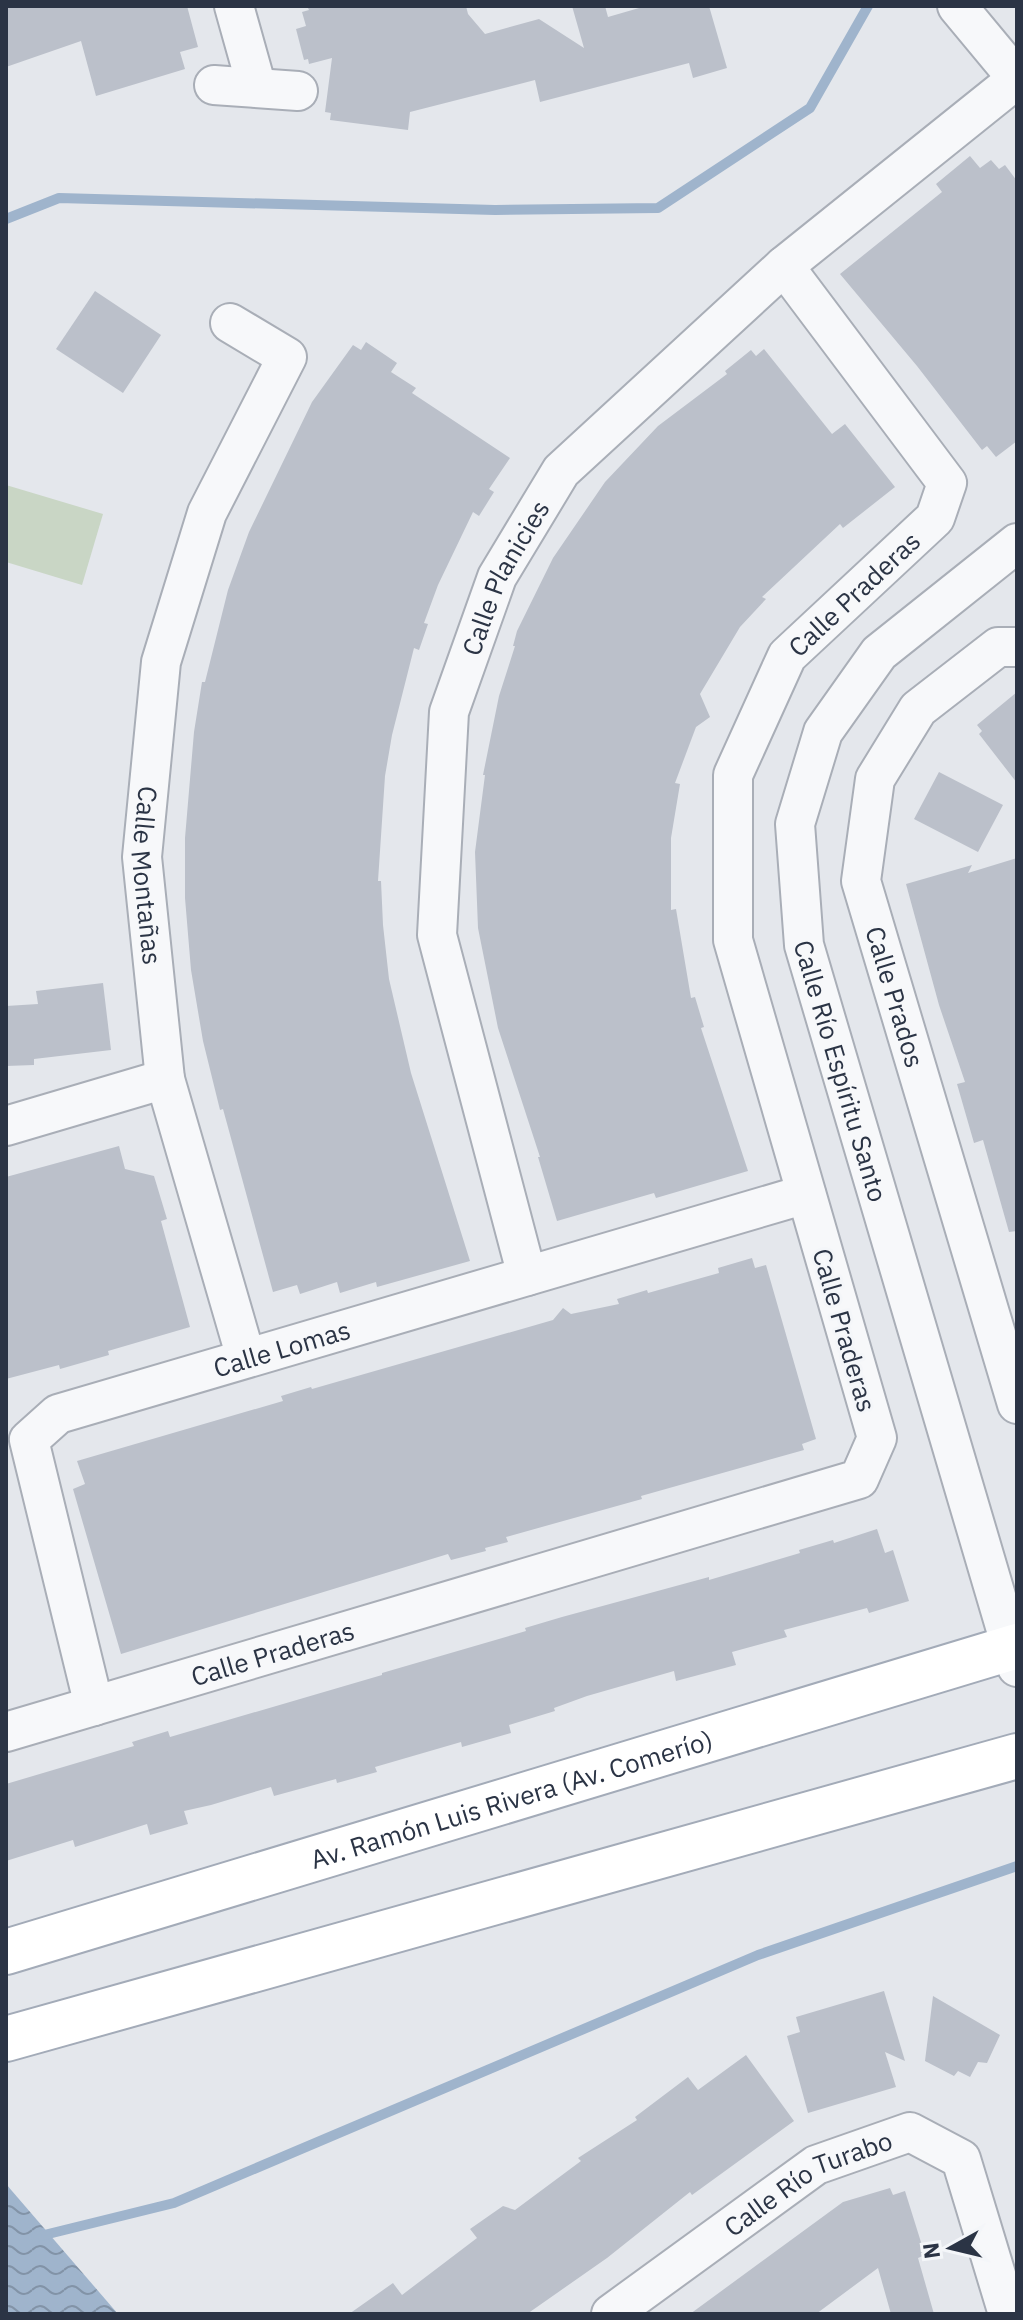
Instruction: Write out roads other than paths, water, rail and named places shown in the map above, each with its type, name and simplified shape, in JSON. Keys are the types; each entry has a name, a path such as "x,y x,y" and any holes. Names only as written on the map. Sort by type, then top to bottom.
{"main road":[{"name":"Av. Ramón Luis Rivera (Av. Comerío)","path":"6,1952 1015,1653"},
{"path":"16,2036 1017,1756"}],"street":[{"path":"234,6 257,88"},
{"path":"957,6 1015,75"},
{"name":"Calle Planicies","path":"527,1276 437,935 449,712 497,577 561,471 784,266 1015,75"},
{"path":"214,85 298,91"},
{"name":"Calle Praderas","path":"6,1732 859,1479 877,1438 733,940 733,775 787,656 935,518 947,483 784,266"},
{"name":"Calle Montañas","path":"230,323 287,357 207,513 161,662 142,857 165,1079 246,1358"},
{"name":"Calle Río Espíritu Santo","path":"1015,1653 804,945 795,824 823,732 879,653 1017,543"},
{"name":"Calle Prados","path":"1017,647 998,647 918,709 875,779 861,881 1017,1404"},
{"path":"6,1126 165,1079"},
{"name":"Calle Lomas","path":"94,1706 29,1440 58,1414 806,1194"},
{"name":"Calle Río Turabo","path":"611,2314 816,2165 910,2132 961,2159 1008,2314"}],"water":[{"path":"6,2184 118,2314 6,2314"}],"waterway":[{"path":"6,219 59,198 495,210 658,208 810,108 868,6"},
{"path":"36,2237 174,2203 758,1955 1017,1866"}]}
